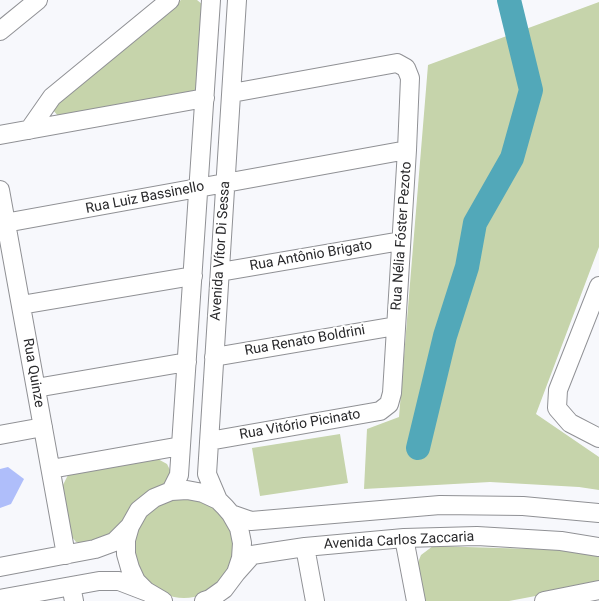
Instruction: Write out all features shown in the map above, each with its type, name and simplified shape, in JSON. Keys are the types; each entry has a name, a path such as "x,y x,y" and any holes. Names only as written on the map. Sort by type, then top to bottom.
{"street":[{"path":"0,31 38,0"},
{"path":"29,130 52,97 170,0"},
{"name":"Avenida Vítor Di Sessa","path":"171,491 179,475 182,446 211,0"},
{"name":"Avenida Vítor Di Sessa","path":"218,500 207,474 237,0"},
{"name":"Rua Nélia Fóster Pezoto","path":"232,93 397,63 406,68 410,78 407,150 392,393 389,404"},
{"path":"0,135 205,98"},
{"name":"Rua Luiz Bassinello","path":"3,224 407,150"},
{"name":"Rua Quinze","path":"0,190 3,224 21,305 66,555"},
{"name":"Rua Antônio Brigato","path":"220,272 402,241"},
{"path":"21,305 193,276"},
{"path":"599,286 592,323 558,390 557,408 570,423 599,438"},
{"name":"Rua Renato Boldrini","path":"214,357 396,326"},
{"path":"36,388 187,362"},
{"name":"Rua Vitório Picinato","path":"209,441 380,410 389,404"},
{"path":"0,435 43,427"},
{"path":"50,470 182,446"},
{"path":"158,598 136,581 128,561 126,540 130,526 139,510 154,498 171,491 187,490 203,493 218,500 231,514 239,528 242,543 241,558 236,573"},
{"path":"231,514 251,521 440,505 523,506 599,513"},
{"path":"0,568 95,549 114,542 130,526"},
{"name":"Avenida Carlos Zaccaria","path":"223,595 236,573 252,555 305,547 404,538 477,536 561,541 599,548"},
{"path":"404,538 416,601"},
{"path":"305,547 315,601"},
{"path":"0,599 72,594 99,581 119,581 158,598"},
{"path":"544,601 599,590"},
{"path":"204,601 223,595"}],"green space":[{"path":"181,0 197,0 203,5 199,81 194,92 59,117 53,110 56,101"},
{"path":"599,2 599,247 536,414 599,457 599,490 579,487 490,482 364,489 367,429 399,417 428,65"},
{"path":"340,434 348,483 260,496 252,448"},
{"path":"156,458 167,464 172,474 169,483 152,489 134,503 112,536 85,544 76,542 69,533 61,489 69,473"},
{"path":"184,496 203,500 220,511 231,528 235,547 231,566 220,583 203,594 184,598 165,594 148,583 137,566 133,547 137,528 148,511 165,500"},
{"path":"433,546 566,550 599,556 599,584 509,601 423,601 417,565 421,555"}],"building":[{"path":"8,467 24,479 11,504 0,508 0,469"}],"waterway":[{"path":"418,448 445,336 467,267 475,223 512,158 531,90 509,0"}]}
